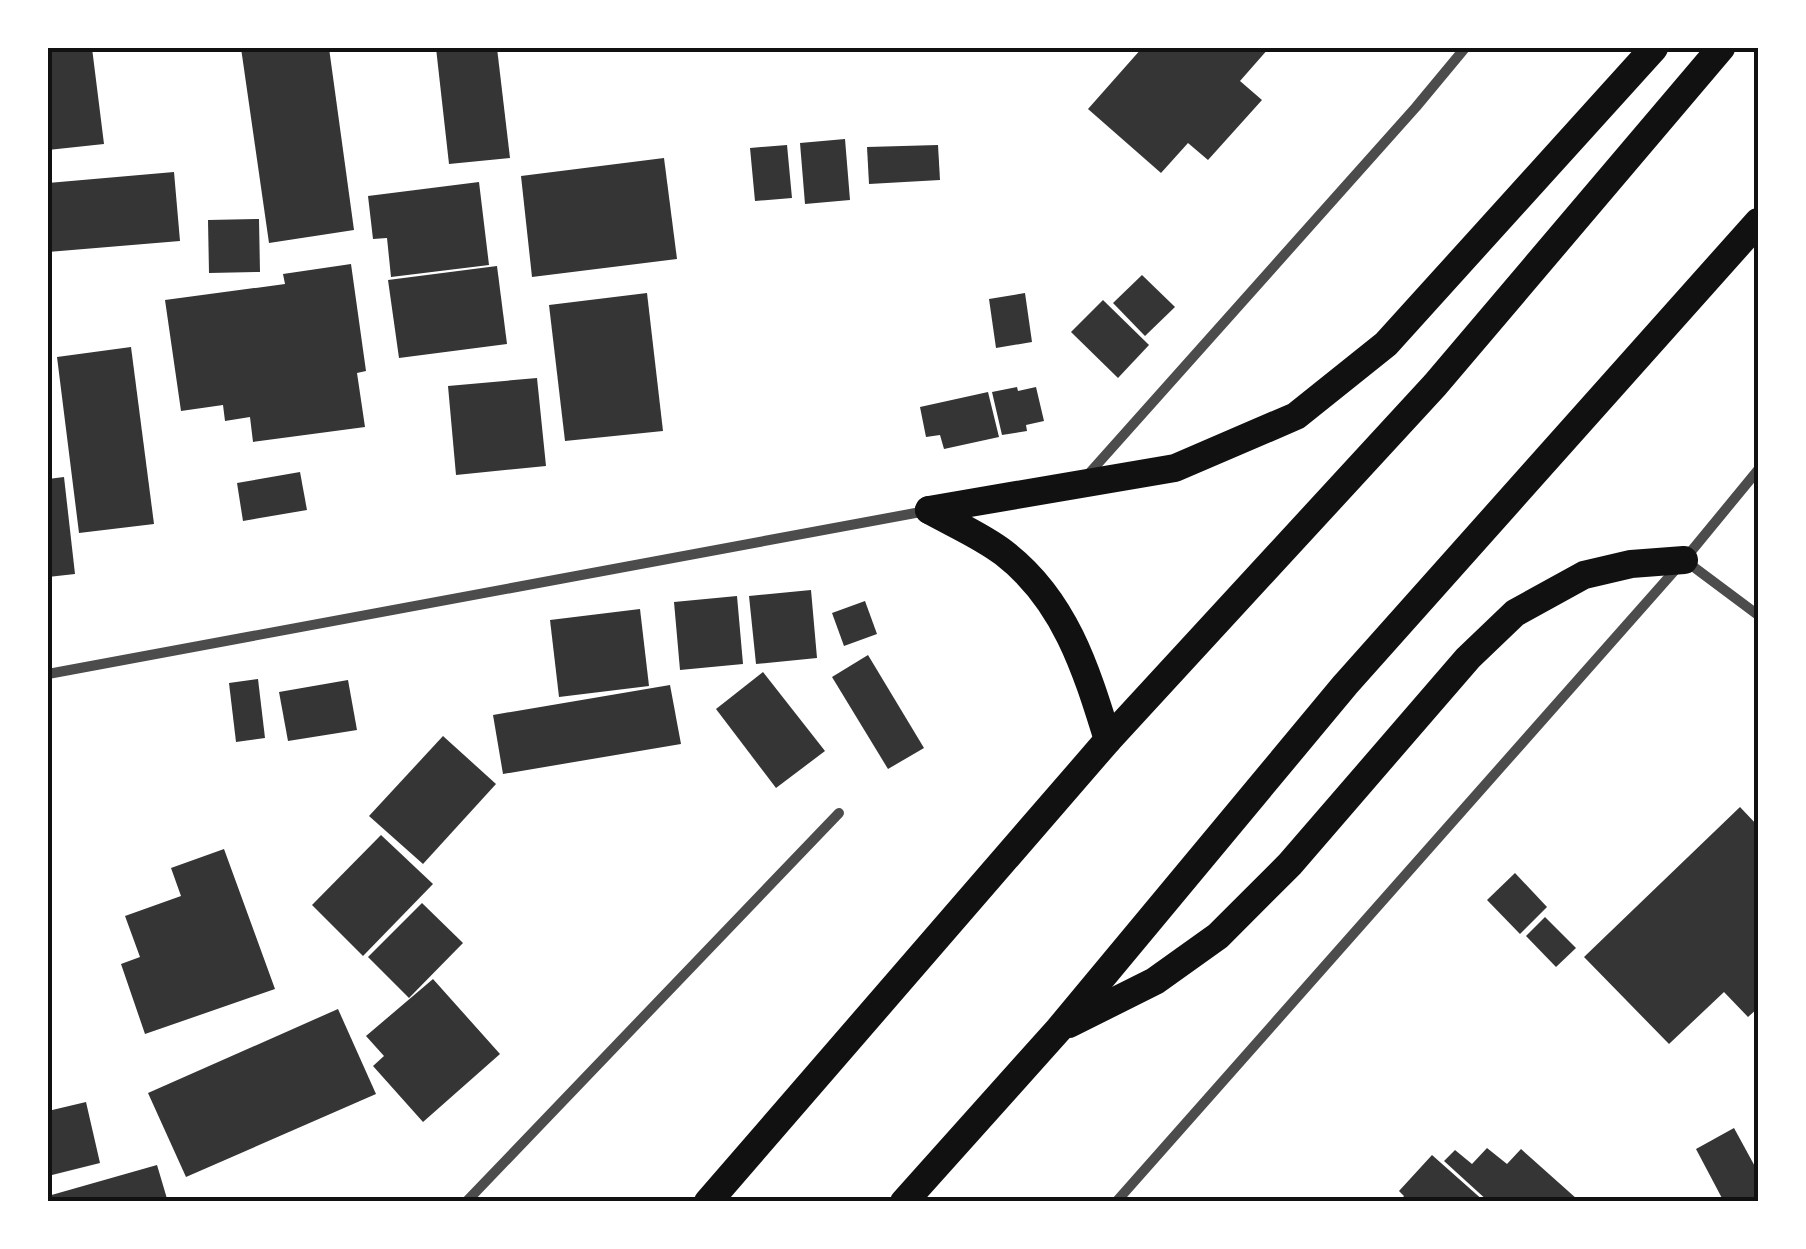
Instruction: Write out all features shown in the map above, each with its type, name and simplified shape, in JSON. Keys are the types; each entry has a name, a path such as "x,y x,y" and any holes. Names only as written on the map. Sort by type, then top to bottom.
{"highway":[{"path":"930,510 1175,468 1296,416 1386,344 1654,48"},
{"path":"708,1202 1108,740 1435,385 1720,48"},
{"path":"904,1202 1059,1030 1346,685 1758,222"},
{"path":"930,510 1002,552 1035,582 1067,625 1108,740"},
{"path":"1059,1030 1155,981 1218,936 1290,864 1468,658 1514,613 1584,574 1631,564 1684,560"}],"street":[{"path":"1080,484 1465,48"},
{"path":"1116,1202 1684,560 1758,470"},
{"path":"48,674 930,510"},
{"path":"1684,560 1758,614"},
{"path":"466,1202 839,813"}],"building":[{"path":"48,48 92,48 104,144 48,150"},
{"path":"241,48 329,48 354,230 269,243"},
{"path":"436,48 497,48 510,158 449,164"},
{"path":"1142,48 1269,48 1240,81 1262,100 1208,160 1188,143 1161,173 1088,109"},
{"path":"845,139 850,200 805,204 800,143"},
{"path":"787,145 792,198 755,201 750,148"},
{"path":"938,145 940,180 869,184 867,147"},
{"path":"664,158 677,259 532,277 521,176"},
{"path":"174,172 180,241 48,252 48,183"},
{"path":"479,182 489,265 391,277 387,238 373,239 368,196"},
{"path":"259,219 260,272 209,273 208,220"},
{"path":"351,264 366,371 357,373 365,427 253,442 250,417 225,421 223,405 181,411 165,300 285,284 283,274"},
{"path":"497,266 507,344 399,358 388,280"},
{"path":"1142,275 1175,307 1145,336 1113,303"},
{"path":"647,293 663,431 565,441 549,305"},
{"path":"1025,293 1032,342 996,348 989,299"},
{"path":"1103,300 1149,345 1118,378 1071,332"},
{"path":"131,347 154,524 79,533 57,357"},
{"path":"537,378 546,466 456,475 448,386"},
{"path":"1017,387 1018,391 1036,387 1044,421 1026,425 1027,431 1002,435 992,392"},
{"path":"988,392 999,437 944,449 940,435 926,437 920,407"},
{"path":"300,472 307,510 243,521 237,483"},
{"path":"64,477 75,574 48,577 48,479"},
{"path":"811,590 817,658 756,664 749,596"},
{"path":"737,596 743,664 680,670 674,602"},
{"path":"865,601 877,634 844,646 832,613"},
{"path":"640,609 649,686 559,697 550,620"},
{"path":"868,655 924,748 888,769 832,677"},
{"path":"763,672 825,751 776,788 716,709"},
{"path":"258,679 265,738 236,742 229,683"},
{"path":"348,680 357,730 288,741 279,692"},
{"path":"670,685 681,744 503,774 493,715"},
{"path":"443,736 496,784 423,864 369,816"},
{"path":"1740,807 1758,826 1758,1008 1748,1017 1724,992 1669,1044 1584,957"},
{"path":"381,835 433,884 363,956 312,905"},
{"path":"224,849 275,989 145,1034 121,964 140,957 125,916 181,896 171,868"},
{"path":"1515,873 1547,907 1520,934 1487,900"},
{"path":"422,903 463,943 409,998 368,957"},
{"path":"1545,917 1576,948 1556,967 1526,936"},
{"path":"433,979 500,1054 423,1122 373,1066 384,1056 366,1036"},
{"path":"338,1009 376,1094 186,1177 148,1093"},
{"path":"86,1102 100,1163 48,1176 48,1111"},
{"path":"1734,1128 1758,1172 1758,1202 1724,1202 1696,1149"},
{"path":"1487,1148 1507,1164 1521,1149 1577,1199 1489,1202 1444,1161 1455,1150 1472,1164"},
{"path":"1432,1155 1485,1202 1399,1202 1404,1196 1399,1191"},
{"path":"157,1165 168,1202 48,1202 48,1196"}]}
